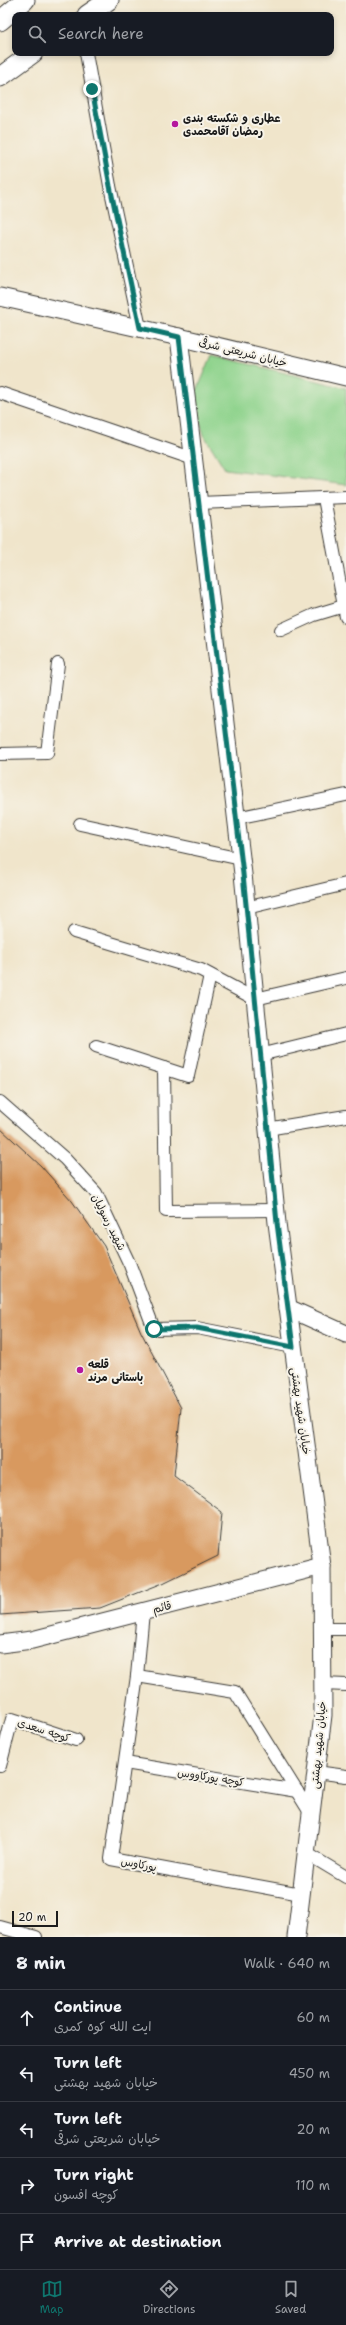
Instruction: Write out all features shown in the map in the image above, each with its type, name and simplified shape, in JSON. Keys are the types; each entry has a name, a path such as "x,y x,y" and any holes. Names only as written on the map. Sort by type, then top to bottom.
{"main road":[{"path":"0,21 26,0"},
{"path":"91,12 109,0"},
{"path":"0,77 29,56"}],"street":[{"path":"87,56 110,186 140,328"},
{"name":"خیابان شریعتی شرقی","path":"0,297 179,337 346,377"},
{"name":"خیابان شهید بهشتی","path":"179,337 241,860 276,1210 322,1566 323,1715 296,1937"},
{"path":"0,394 194,459"},
{"path":"199,503 346,497"},
{"path":"281,630 314,615 345,612 324,498"},
{"path":"0,754 47,753 58,664"},
{"path":"236,818 346,795"},
{"path":"80,824 241,860"},
{"path":"246,908 346,884"},
{"path":"74,932 201,970 255,999 346,978"},
{"path":"96,1046 188,1076 210,975"},
{"path":"260,1055 346,1034"},
{"path":"164,1068 166,1211 276,1210"},
{"name":"شهید رسولیان","path":"0,1102 65,1159 96,1193 130,1264 154,1329 197,1328 293,1347"},
{"path":"267,1129 346,1116"},
{"path":"288,1308 346,1334"},
{"name":"قائم","path":"0,1644 32,1640 322,1566"},
{"name":"پورکاوس","path":"143,1612 137,1676 111,1859 301,1894"},
{"path":"322,1629 346,1629"},
{"path":"137,1676 235,1692 311,1814"},
{"path":"323,1684 346,1685"},
{"name":"کوچه سعدی","path":"0,1766 12,1719 76,1740"},
{"name":"کوچه پورکاووس","path":"125,1763 296,1791"},
{"path":"316,1772 346,1776"},
{"path":"306,1853 346,1877"},
{"path":"0,1927 36,1937"}],"green space":[{"path":"212,355 346,388 346,485 225,469 204,435 193,400"}],"building":[{"name":"قلعه باستانی مرند","path":"0,1128 41,1166 72,1201 104,1246 141,1332 181,1408 174,1476 222,1512 218,1556 163,1583 100,1608 0,1615"}],"place":[{"name":"عطاری و شکسته بندی رمضان آقامحمدی","path":"175,124"},
{"name":"قلعه باستانی مرند","path":"80,1370"}],"route":[{"path":"92,89 110,186 140,328 179,337 243,874 267,1129 277,1223 293,1347 197,1328 154,1329"}]}
